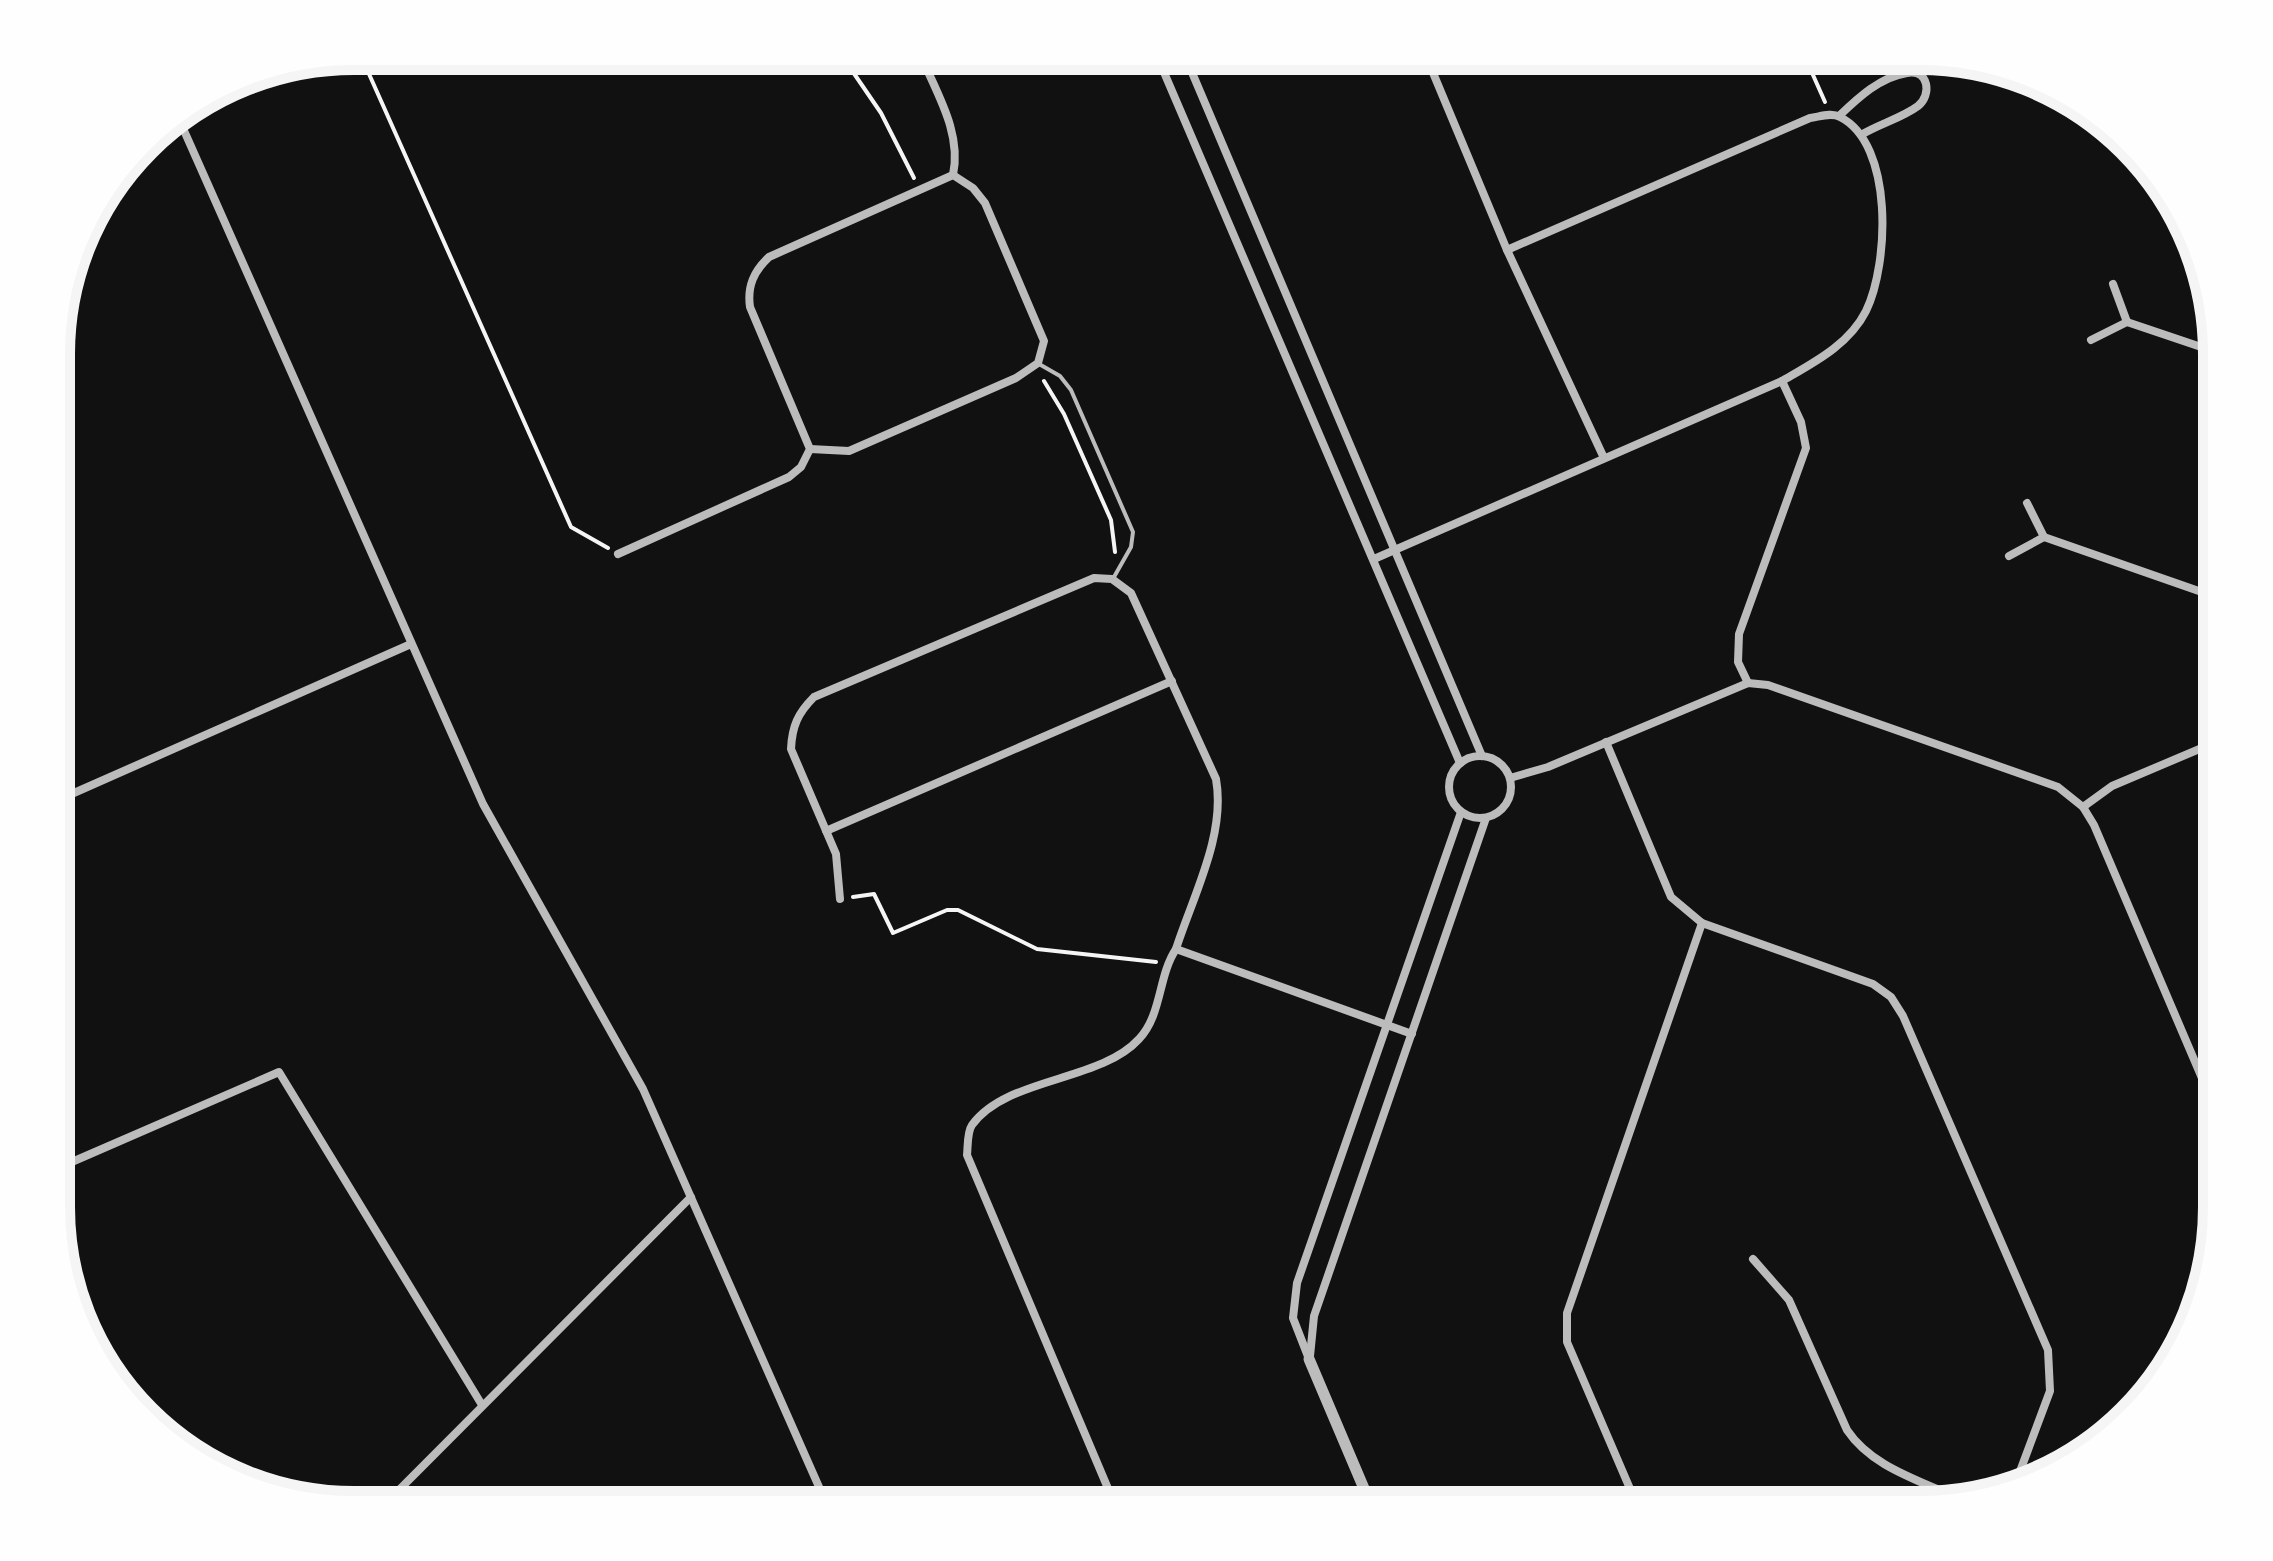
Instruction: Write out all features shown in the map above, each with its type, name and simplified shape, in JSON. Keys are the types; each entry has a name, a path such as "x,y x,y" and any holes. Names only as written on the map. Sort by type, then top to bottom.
{"street":[{"path":"927,70 953,130 957,157 953,175"},
{"path":"1163,70 1460,763"},
{"path":"1191,70 1482,756"},
{"path":"1432,70 1507,250 1604,458"},
{"path":"1839,116 1864,92 1906,73 1916,73 1923,78 1928,87 1926,97 1917,107 1861,135"},
{"path":"1374,559 1782,381 1834,350 1865,313 1878,278 1885,236 1880,188 1861,135 1839,116 1829,115 1810,118 1507,250"},
{"path":"183,128 483,804 643,1089 819,1491"},
{"path":"618,554 789,477 801,467 810,449 750,307 748,293 756,269 769,257 953,175"},
{"path":"810,449 849,451 1016,378 1038,363 1044,341 992,220 973,188 953,175"},
{"path":"2113,284 2127,322"},
{"path":"2091,340 2127,322 2202,347"},
{"path":"1748,683 1738,662 1739,634 1806,448 1801,422 1782,381"},
{"path":"2027,503 2044,537 2202,592"},
{"path":"2009,556 2044,537"},
{"path":"840,899 836,854 791,749 792,733 799,712 814,697 1094,578 1112,579 1131,593 1216,779 1220,801 1217,824 1176,949 1167,963 1152,1021 1139,1040 1120,1054 990,1107 970,1127 967,1155 1109,1491"},
{"path":"71,794 411,644"},
{"path":"826,831 1172,681"},
{"path":"1510,778 1548,767 1748,683 1768,685 2058,787 2083,807 2094,825 2203,1080"},
{"path":"1606,742 1671,897 1702,923 1873,984 1891,997 1903,1016 2048,1350 2050,1391 2020,1472"},
{"path":"2083,807 2112,786 2202,748"},
{"path":"1309,1359 1314,1316 1486,818 1507,803 1510,778 1499,762 1482,756 1460,763 1451,774 1449,788 1452,802 1461,812 1486,818"},
{"path":"1365,1491 1293,1318 1297,1283 1461,812"},
{"path":"1631,1491 1567,1342 1567,1313 1702,923"},
{"path":"1176,949 1412,1034"},
{"path":"71,1162 279,1072 482,1405"},
{"path":"398,1491 691,1197"},
{"path":"1753,1259 1789,1300 1847,1430 1858,1447 1870,1457 1940,1490"}],"lane":[{"path":"1038,363 1060,376 1071,390 1133,532 1131,547 1112,579"}],"path":[{"path":"367,70 571,527 618,554"},
{"path":"852,70 881,113 920,192"},
{"path":"1810,70 1829,115"},
{"path":"1038,363 1111,520 1115,540 1112,579"},
{"path":"840,899 874,894 893,933 947,910 958,910 1037,949 1167,963"}]}
